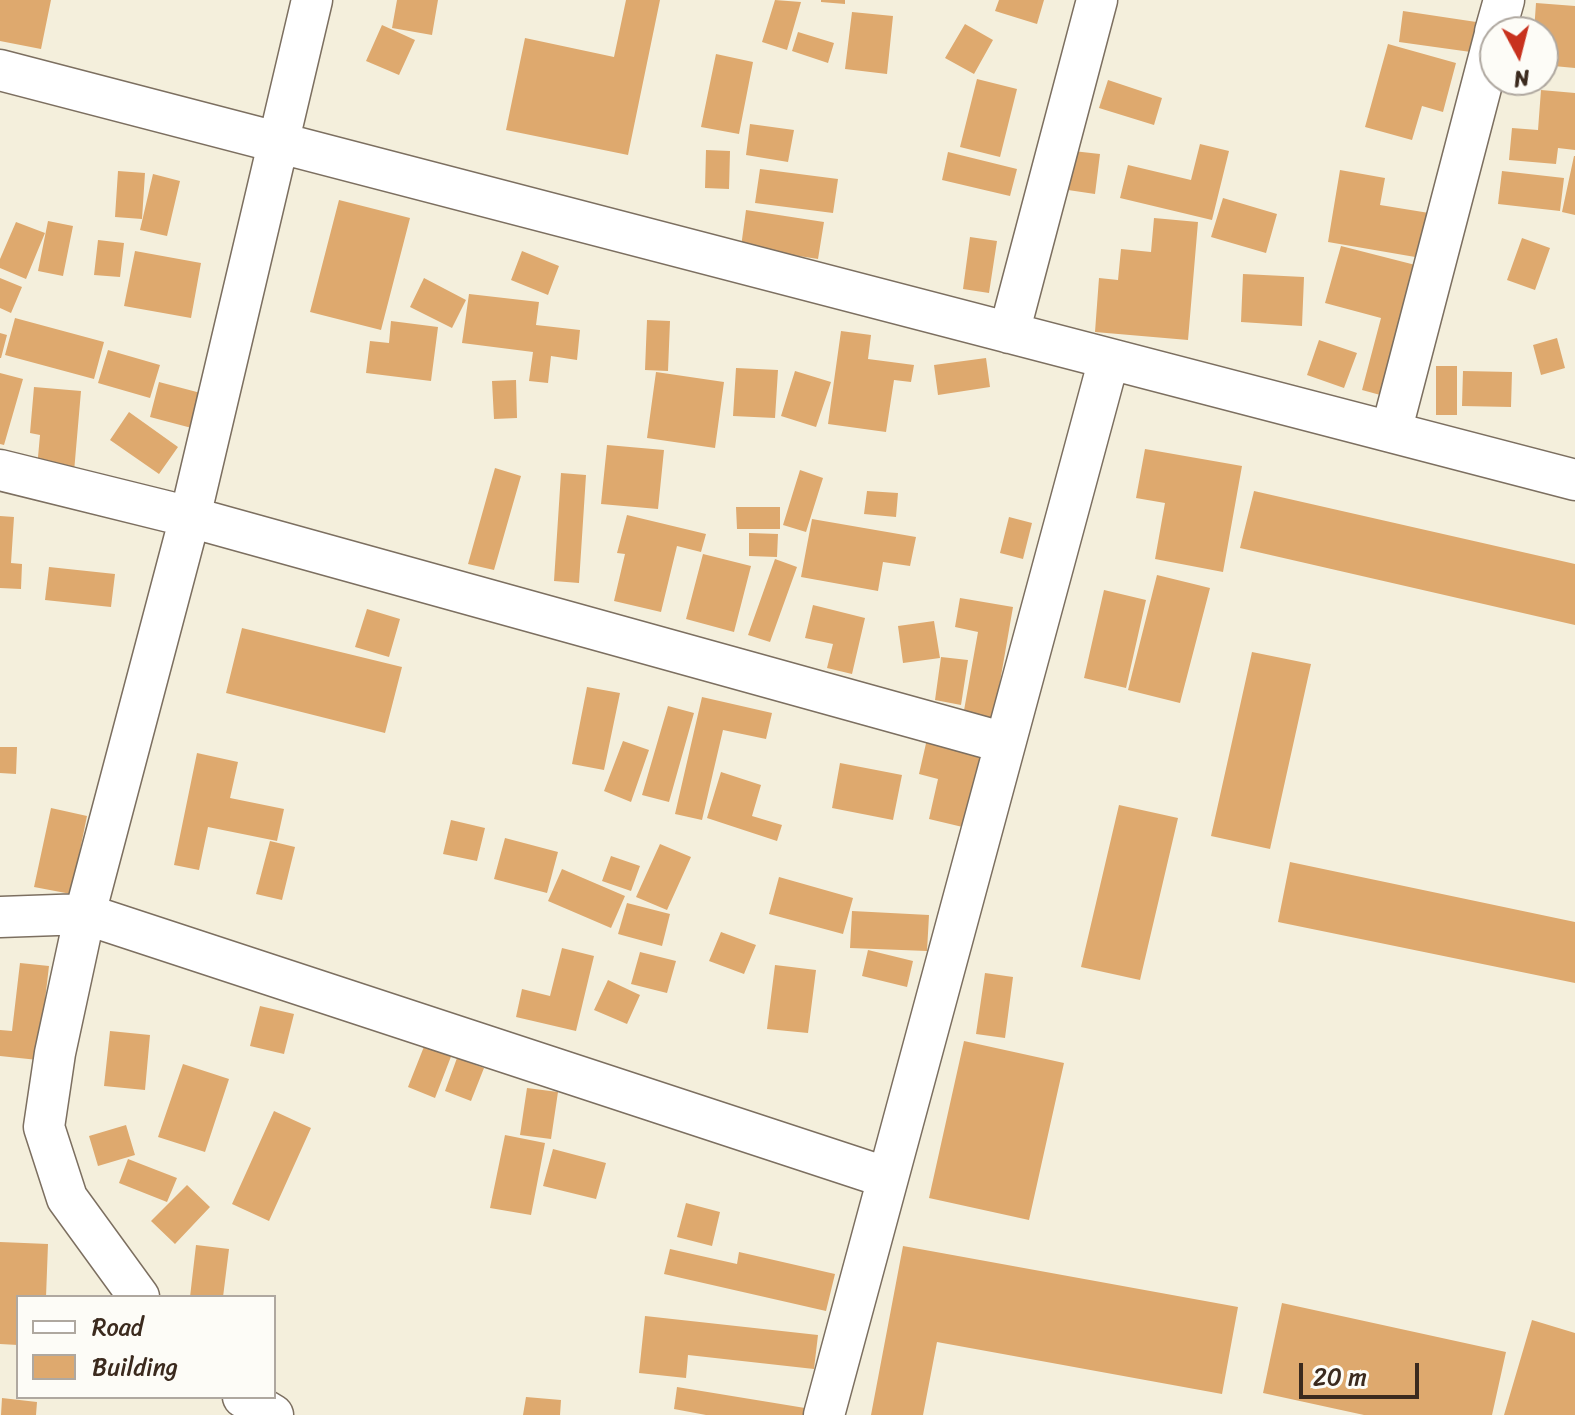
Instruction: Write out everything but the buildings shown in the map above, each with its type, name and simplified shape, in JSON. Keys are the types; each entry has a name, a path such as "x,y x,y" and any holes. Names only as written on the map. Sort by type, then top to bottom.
{"street":[{"path":"138,1295 67,1198 44,1127 55,1053 85,914 190,517 312,0"},
{"path":"1009,333 1097,0"},
{"path":"0,70 1575,480"},
{"path":"1391,432 1479,94"},
{"path":"824,1415 1109,359"},
{"path":"0,470 190,517 1005,743"},
{"path":"0,917 85,914 888,1178"},
{"path":"246,1399 273,1415"}]}
